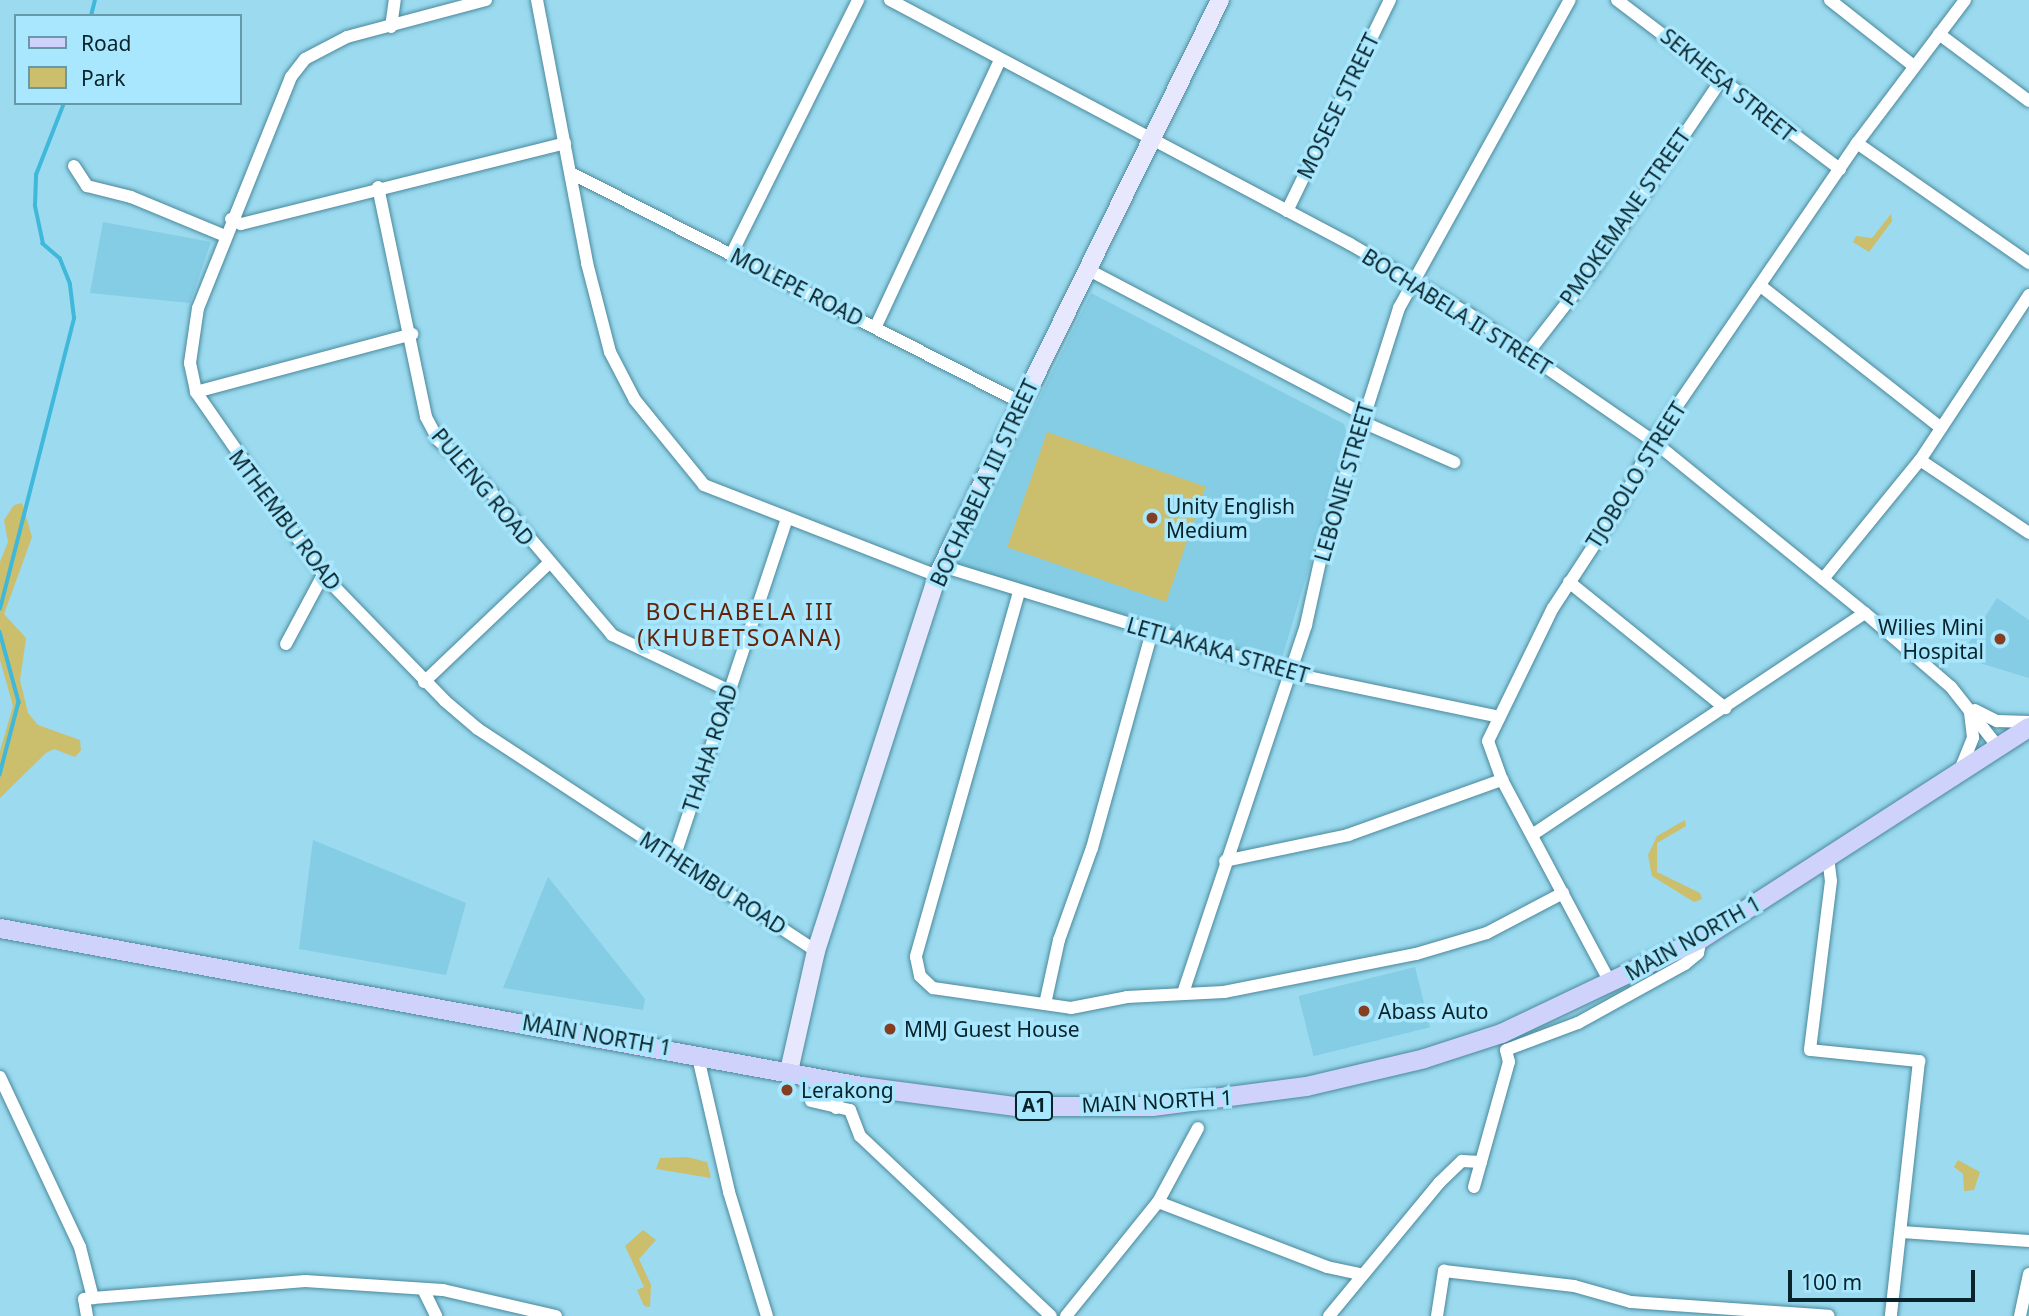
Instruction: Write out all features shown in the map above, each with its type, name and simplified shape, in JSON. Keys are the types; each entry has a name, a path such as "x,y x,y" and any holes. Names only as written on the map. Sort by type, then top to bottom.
{"main road":[{"name":"MAIN NORTH 1","path":"0,928 697,1053 841,1082 1016,1107 1152,1105 1252,1095 1424,1058 1501,1033 1611,984 1701,938 2029,725"}],"street":[{"path":"391,27 395,0"},
{"name":"MTHEMBU ROAD","path":"486,0 347,37 305,59 291,77 231,219 191,342 196,391 323,575 424,682 478,729 816,951"},
{"name":"LETLAKAKA STREET","path":"537,0 573,174 587,262 610,352 635,400 704,485 787,519 940,571 1289,673 1499,717"},
{"path":"732,254 858,0"},
{"name":"BOCHABELA II STREET","path":"890,0 1000,60 1154,138 1416,282 1527,354 1653,441 1865,613 1969,706 1998,747"},
{"name":"BOCHABELA III STREET","path":"789,1071 816,951 940,571 1020,402 1154,138 1220,0"},
{"name":"MOSESE STREET","path":"1287,211 1390,0"},
{"name":"LEBONIE STREET","path":"1183,993 1289,673 1361,418 1399,308 1416,282 1570,0"},
{"name":"SEKHESA STREET","path":"1617,0 1722,79 1795,140 1840,169"},
{"path":"1830,0 1914,66"},
{"name":"TJOBOLO STREET","path":"1611,984 1489,753 1499,717 1569,582 1621,504 1653,441 1762,287 1857,144 1965,0"},
{"path":"1939,34 2029,101"},
{"path":"876,326 1000,60"},
{"name":"PMOKEMANE STREET","path":"1527,354 1595,267 1722,79"},
{"path":"231,219 241,224 379,187 565,143"},
{"path":"1857,144 2029,263"},
{"path":"74,166 87,186 131,197 225,236"},
{"name":"MOLEPE ROAD","path":"573,174 876,326 1020,402"},
{"name":"PULENG ROAD","path":"379,187 412,334 426,417 438,440 474,472 548,564 612,635 728,690"},
{"path":"1087,269 1361,418 1454,462"},
{"path":"1762,287 1941,428"},
{"path":"1823,579 1920,460 2029,295"},
{"path":"196,391 412,334"},
{"path":"1920,460 2029,533"},
{"name":"THAHA ROAD","path":"674,858 787,519"},
{"path":"424,682 548,564"},
{"path":"286,644 323,575"},
{"path":"1569,582 1725,708"},
{"path":"1019,592 916,957 920,976 933,988 1070,1009 1183,993 1224,992 1416,954 1487,933 1563,893"},
{"path":"1532,835 1865,613"},
{"path":"1045,1004 1059,940 1091,848 1152,631"},
{"path":"1958,773 1973,737 1969,706"},
{"name":"BOCHABELA II STREET","path":"1969,706 1997,721 2029,725"},
{"path":"1225,861 1348,835 1502,780"},
{"path":"1828,858 1831,881 1810,1050 1919,1061 1891,1316"},
{"path":"1474,1186 1509,1062 1506,1051 1578,1023 1685,964 1698,953 1701,938"},
{"path":"697,1053 725,1179 767,1316"},
{"path":"0,1077 80,1247 93,1298"},
{"path":"836,1108 841,1082"},
{"path":"811,1101 850,1111 860,1136 1051,1316"},
{"path":"1066,1316 1158,1202 1198,1128"},
{"path":"1329,1316 1360,1274 1462,1161 1481,1162"},
{"path":"1158,1202 1327,1267 1360,1274"},
{"path":"1902,1232 2029,1241"},
{"path":"1437,1316 1444,1270 1574,1286 1632,1302 1829,1316"},
{"path":"2020,1316 2029,1274"},
{"path":"87,1316 84,1299 305,1281 424,1291 556,1316"},
{"path":"424,1291 436,1316"}],"shaded area":[{"path":"103,222 211,242 190,303 90,293"},
{"name":"Unity English Medium","path":"1091,293 1344,424 1348,438 1281,661 957,565"},
{"name":"Wilies Mini Hospital","path":"1997,598 2029,620 2029,678 1960,657"},
{"path":"313,840 466,903 446,975 299,949"},
{"path":"548,877 645,999 643,1010 503,988"},
{"name":"Abass Auto","path":"1415,967 1430,1027 1314,1056 1299,996"}],"green space":[{"path":"1891,214 1892,221 1869,252 1853,242 1856,236 1872,238"},
{"path":"1047,432 1206,487 1166,602 1007,547"},
{"path":"22,503 32,537 4,614 26,638 20,680 28,713 38,725 80,740 81,750 75,757 54,749 46,753 0,798 0,751 13,706 0,660 0,562 8,542 4,520 14,505"},
{"path":"1685,820 1686,826 1657,843 1657,872 1700,893 1702,899 1694,902 1652,876 1648,855 1657,836"},
{"path":"687,1157 707,1162 711,1178 656,1169 660,1158"},
{"path":"1958,1160 1980,1172 1974,1190 1964,1191 1963,1174 1954,1167"},
{"path":"643,1230 656,1240 639,1259 651,1285 650,1307 644,1306 637,1290 644,1287 625,1246"}],"waterway":[{"path":"92,14 95,0"},
{"path":"0,609 74,318 70,284 60,259 43,244 35,206 36,175 63,105"},
{"path":"0,632 19,702 0,775"}],"place":[{"name":"Unity English Medium","path":"1152,518"},
{"name":"Wilies Mini Hospital","path":"2000,639"},
{"name":"Abass Auto","path":"1364,1011"},
{"name":"MMJ Guest House","path":"890,1029"},
{"name":"Lerakong","path":"787,1090"}],"district":[{"name":"BOCHABELA III (KHUBETSOANA)","path":"740,624"}]}
